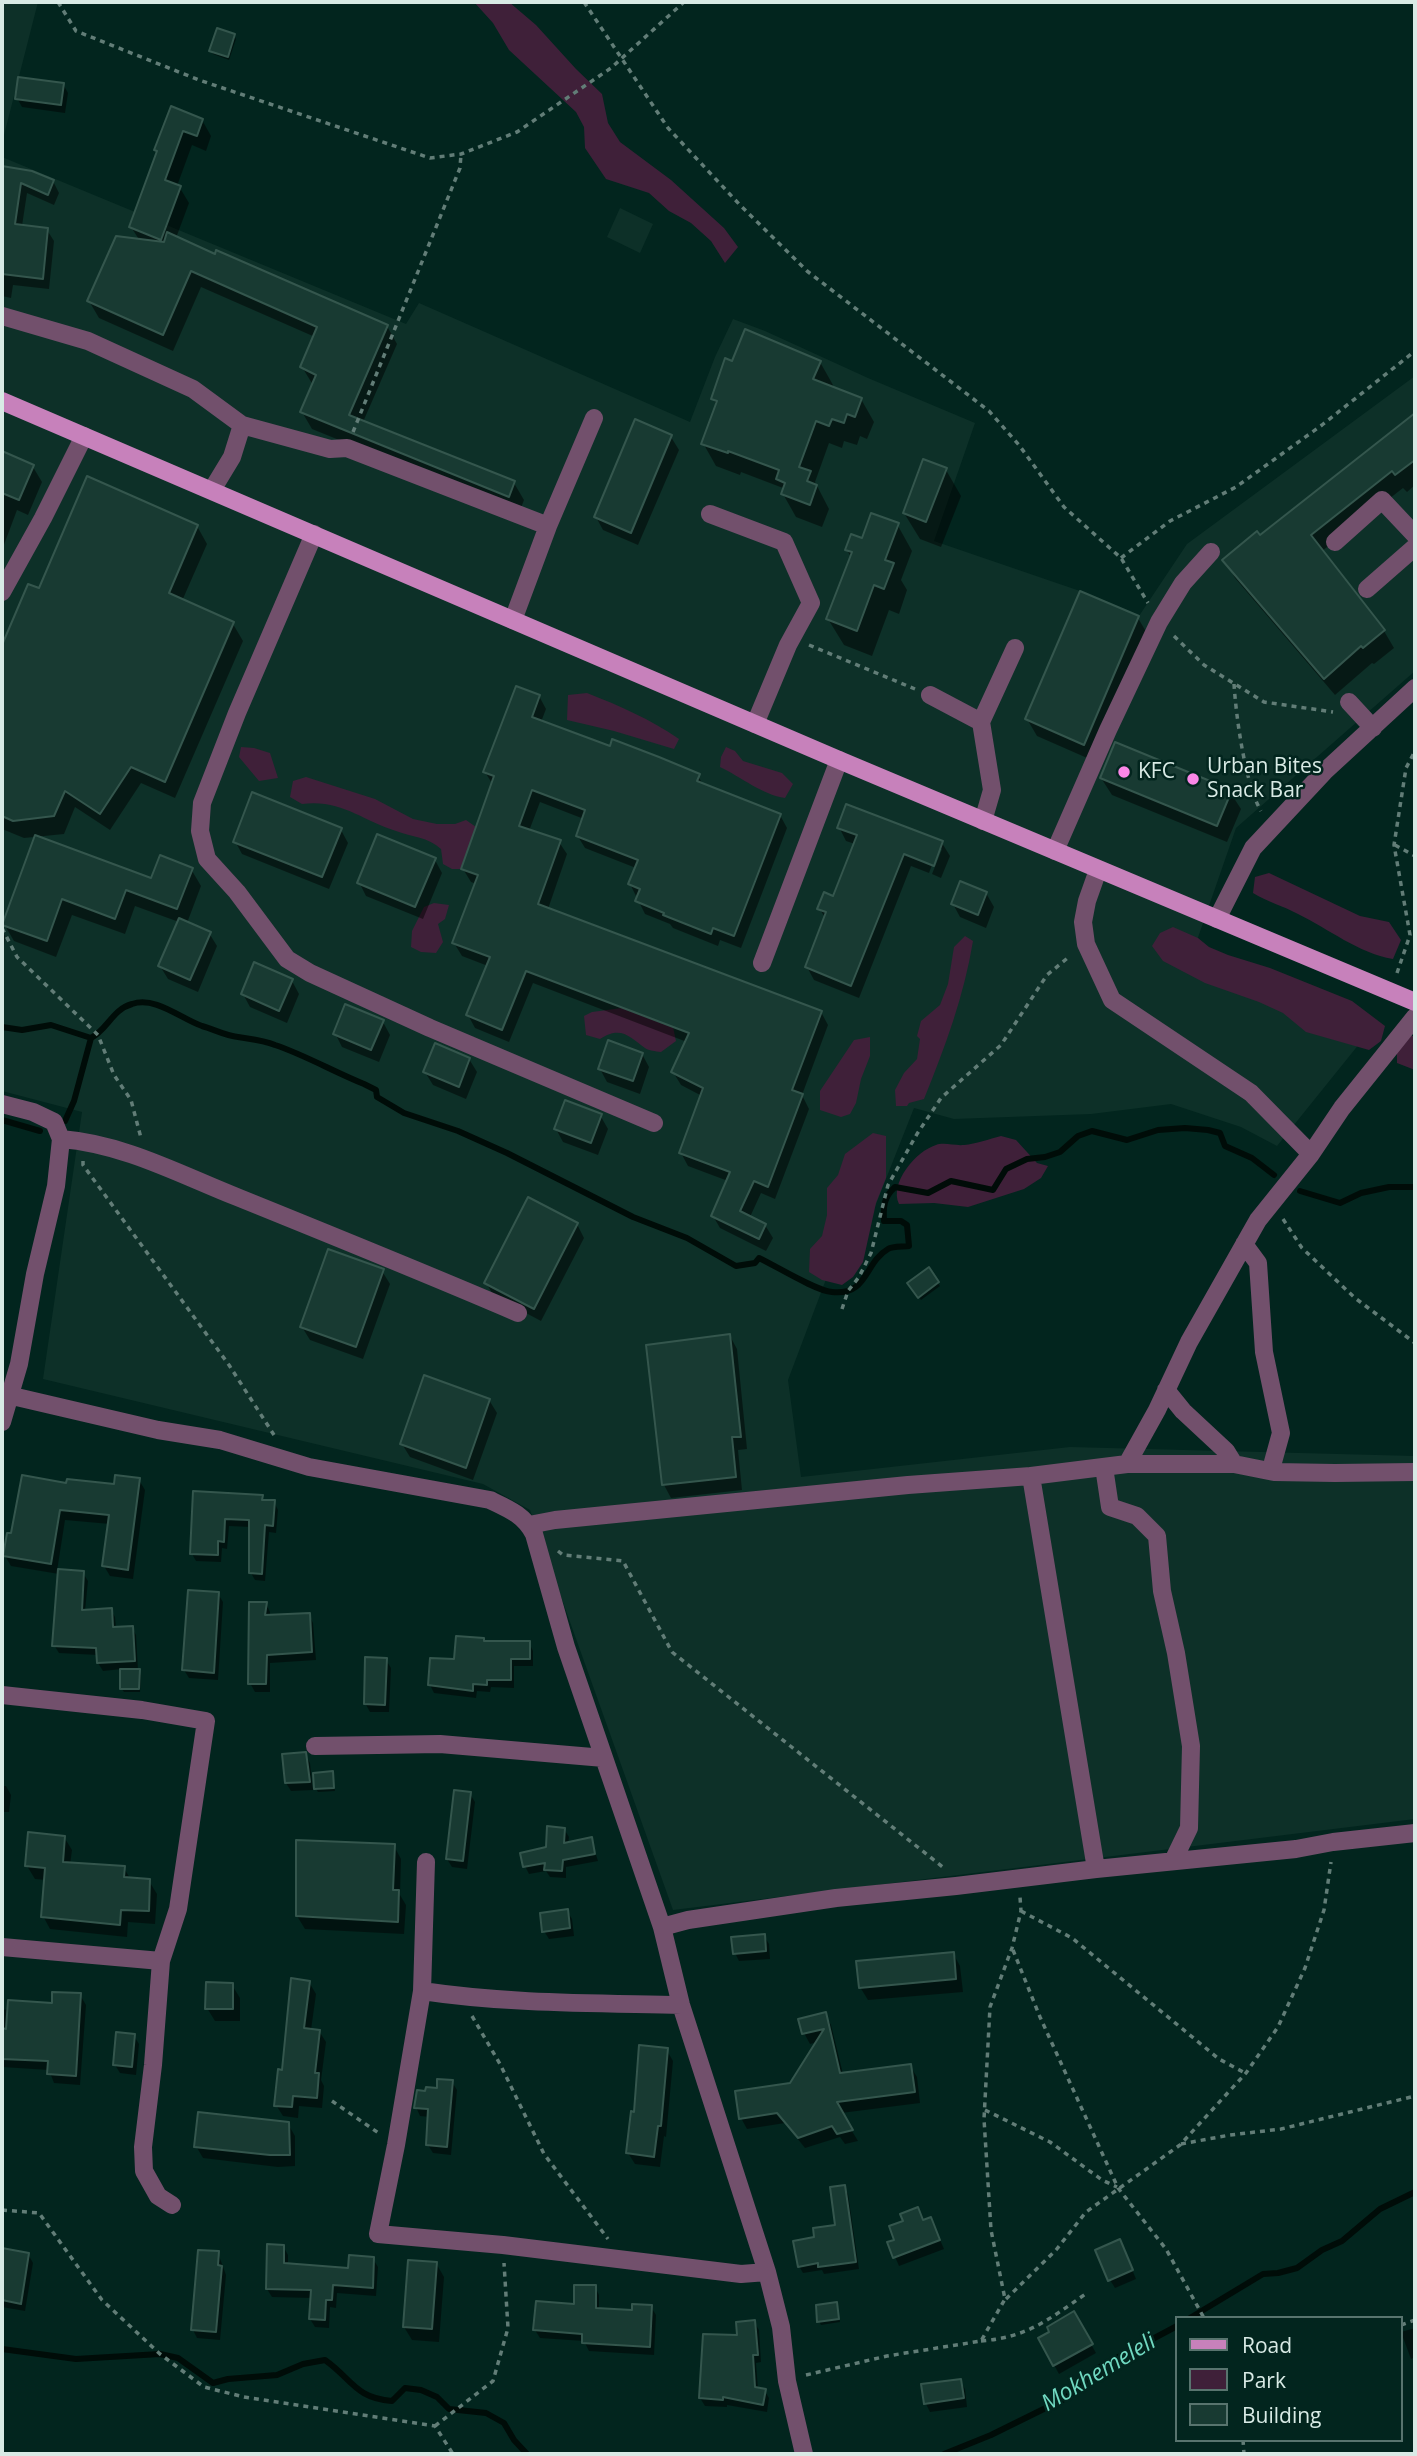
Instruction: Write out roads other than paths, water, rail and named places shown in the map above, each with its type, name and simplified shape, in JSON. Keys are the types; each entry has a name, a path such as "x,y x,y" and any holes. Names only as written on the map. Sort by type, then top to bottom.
{"main road":[{"path":"2,401 839,760 1415,1002"}],"street":[{"path":"2,316 88,341 193,389 242,425 330,449 347,448 548,526"},
{"path":"513,620 548,526 594,418"},
{"path":"212,490 232,457 242,425"},
{"path":"2,592 84,436"},
{"path":"1335,542 1381,500 1387,503 1415,535"},
{"path":"710,514 784,542 811,603 791,638 755,724"},
{"path":"314,534 201,803 200,831 207,859 244,901 287,959 310,973 430,1028 654,1123"},
{"path":"1367,589 1415,547"},
{"path":"1055,851 1159,622 1183,583 1211,552"},
{"path":"983,821 992,790 981,722 1015,648"},
{"path":"1217,919 1253,848 1324,772 1415,688"},
{"path":"930,695 981,722"},
{"path":"1349,702 1373,728"},
{"path":"762,963 839,760"},
{"path":"1098,870 1083,922 1086,944 1112,1000 1251,1093 1311,1154"},
{"path":"1127,1464 1189,1342 1244,1244 1342,1108 1415,1017"},
{"path":"2,1104 33,1112 54,1122 61,1139 56,1186 35,1275 19,1364 2,1422"},
{"path":"61,1139 86,1141 143,1158 518,1313"},
{"path":"1244,1244 1258,1263 1264,1352 1281,1433 1273,1462 1274,1472"},
{"path":"1166,1390 1183,1411 1226,1451 1234,1464"},
{"path":"8,1395 159,1430 220,1440 309,1467 490,1500 517,1512 532,1529 566,1647 662,1927 681,2005 767,2272 781,2327 787,2381 804,2454"},
{"path":"532,1529 555,1520 1031,1476 1127,1464 1234,1464 1274,1472 1415,1472"},
{"path":"1104,1467 1110,1507 1137,1516 1157,1536 1162,1591 1176,1653 1191,1746 1189,1828 1173,1861"},
{"path":"1031,1476 1096,1869"},
{"path":"2,1696 142,1710 206,1721 178,1909 161,1961 144,2159 144,2171 158,2196 172,2205"},
{"path":"315,1746 440,1744 604,1758"},
{"path":"662,1927 688,1920 835,1898 1296,1849 1415,1833"},
{"path":"426,1862 422,1991 396,2145 377,2234 503,2245 741,2274 767,2272"},
{"path":"2,1947 161,1961"},
{"path":"422,1991 460,1997 681,2005"}],"waterway":[{"path":"2,1027 22,1030 51,1025 91,1038 125,1007 141,1002 150,1003 202,1026 286,1049 376,1090 377,1097 404,1113 458,1131 507,1153 633,1217 687,1238 736,1266 755,1263 759,1258 806,1283 832,1292 853,1289 880,1255 888,1249 909,1246 907,1225 901,1221 884,1221 885,1202 895,1187 928,1193 951,1181 993,1190 1006,1169 1027,1159 1060,1152 1078,1136 1092,1131 1127,1140 1158,1130 1208,1130 1220,1133 1225,1146 1252,1158 1274,1175"},
{"path":"65,1121 74,1101 91,1038"},
{"path":"2,1120 40,1131"},
{"path":"1300,1191 1340,1203 1361,1193 1389,1187 1415,1187"},
{"name":"Mokhemeleli","path":"1193,2316 1263,2274 1297,2268 1322,2250 1342,2241 1380,2209 1415,2192"},
{"name":"Mokhemeleli","path":"944,2454 991,2435 1066,2398 1100,2367 1176,2327"},
{"path":"2,2349 76,2359 160,2354 178,2358 213,2383 228,2379 277,2375 303,2364 325,2360 370,2396 392,2401 405,2388 421,2390 437,2397 449,2409 486,2413 504,2423 527,2454"}],"place":[{"name":"KFC","path":"1124,772"},
{"name":"Urban Bites Snack Bar","path":"1193,779"}]}
